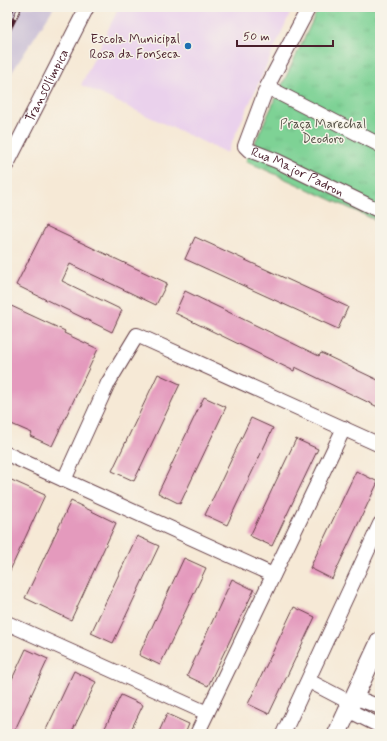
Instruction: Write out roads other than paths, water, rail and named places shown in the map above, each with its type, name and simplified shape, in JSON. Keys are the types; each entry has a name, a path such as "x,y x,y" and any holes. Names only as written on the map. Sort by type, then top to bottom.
{"main road":[{"path":"337,734 380,641"}],"street":[{"name":"TransOlímpica","path":"7,164 87,7"},
{"name":"Rua Major Padron","path":"309,7 267,87 245,146 249,150 277,161 380,211"},
{"path":"267,87 380,145"},
{"path":"64,480 108,383 137,335 380,445"},
{"path":"197,734 344,428"},
{"path":"7,454 273,575"},
{"path":"283,734 309,681 380,524"},
{"path":"7,623 207,713"},
{"path":"309,681 351,703 380,726"},
{"path":"351,703 380,707"}],"railway":[{"path":"7,19 13,7"},
{"path":"7,34 20,7"}],"place":[{"name":"Escola Municipal Rosa da Fonseca","path":"188,46"}],"park label":[{"name":"Praça Marechal Deodoro","path":"323,132"}]}
